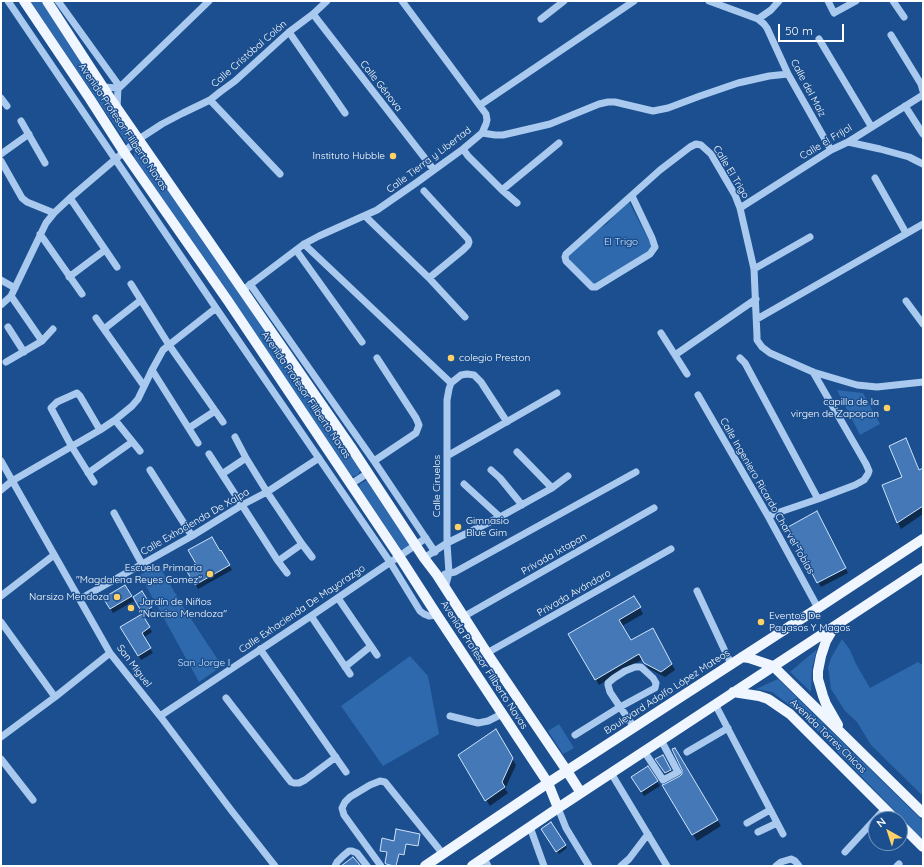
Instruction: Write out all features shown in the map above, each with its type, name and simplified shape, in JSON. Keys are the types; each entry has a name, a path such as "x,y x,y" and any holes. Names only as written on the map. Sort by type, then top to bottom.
{"main road":[{"name":"Avenida Profesor Filiberto Navas","path":"24,1 124,152 228,301 399,556 548,783 558,808"},
{"name":"Avenida Profesor Filiberto Navas","path":"46,1 202,232 246,287 424,558 437,575 463,617 581,793"},
{"name":"Boulevard Adolfo López Mateos","path":"425,866 548,783 923,539"},
{"path":"472,866 486,862 530,827 558,808 923,568"},
{"path":"836,626 826,641 820,656 818,679 826,704 844,736"},
{"path":"742,657 774,666"},
{"name":"Avenida Torres Chicas","path":"774,666 923,813"},
{"name":"Avenida Torres Chicas","path":"733,692 768,699 790,714 885,809"},
{"path":"908,832 923,847"}],"street":[{"path":"8,1 390,562 420,611 429,616 437,615"},
{"path":"58,1 119,88 118,108"},
{"path":"103,87 119,88 209,1"},
{"name":"Calle Cristóbal Colón","path":"1,306 11,296 46,223 70,198 139,139 172,118 210,100 235,81 289,32 313,14 327,1"},
{"name":"Calle Tierra y Libertad","path":"246,287 304,244 377,210 416,184 482,133 487,120 486,114 402,1"},
{"path":"541,19 564,1"},
{"path":"480,105 634,1"},
{"path":"709,1 758,19 771,10 779,1"},
{"path":"828,1 834,13 856,1"},
{"path":"893,1 904,17"},
{"name":"Calle Génova","path":"313,14 434,170"},
{"name":"Calle del Maíz","path":"758,19 767,28 788,74 831,150"},
{"path":"289,32 345,113"},
{"path":"890,35 921,84 923,91"},
{"path":"819,39 871,126"},
{"path":"482,133 503,135 550,124 599,104 608,102 615,102 653,111 668,108 738,83 769,76 788,74"},
{"name":"Calle el Frijol","path":"740,208 831,150 848,142 871,126 923,95"},
{"path":"1,98 7,106"},
{"path":"210,100 280,174"},
{"path":"905,106 923,134"},
{"path":"21,121 45,163"},
{"path":"1,154 29,134"},
{"path":"848,142 880,148 909,157 923,164"},
{"path":"502,190 559,143"},
{"name":"Calle El Trigo","path":"632,196 652,238 655,248 650,254 596,287 592,287 566,261 565,257 569,250 660,170 690,147 696,144 702,145 711,154 735,195 740,208 754,269 757,336 759,344 770,353 813,372"},
{"path":"463,149 468,156 517,203"},
{"path":"1,161 22,198 27,202 54,213"},
{"path":"875,178 906,233"},
{"path":"424,191 468,239 469,242 463,250 429,278"},
{"path":"70,198 117,267"},
{"path":"365,216 429,278 465,316"},
{"path":"757,319 923,224"},
{"path":"40,234 82,294"},
{"path":"754,269 810,237"},
{"path":"304,244 451,384 462,375 474,375 481,382 507,422"},
{"path":"69,277 106,250"},
{"path":"296,250 362,342"},
{"path":"1,280 15,288"},
{"path":"131,284 169,345 223,422"},
{"path":"246,287 374,461 435,552"},
{"path":"11,296 42,340"},
{"path":"675,355 756,299"},
{"path":"104,329 141,300"},
{"path":"906,301 923,324"},
{"path":"1,490 12,480 72,447 115,420 136,402 163,350 216,308"},
{"path":"96,318 144,386"},
{"path":"8,327 24,352"},
{"path":"6,362 42,340 54,329"},
{"path":"661,333 687,374"},
{"path":"374,461 416,433 419,425 377,358"},
{"path":"740,358 745,363 818,499"},
{"path":"152,370 198,443"},
{"path":"813,372 865,386 877,387 923,382"},
{"path":"768,516 860,483 868,476 869,472 866,464 813,372"},
{"name":"Calle Ciruelos","path":"445,588 449,573 447,543 447,400 451,384"},
{"path":"94,482 51,409 57,402 77,393 100,430"},
{"path":"447,456 557,393"},
{"name":"Calle Ingeniero Ricardo Charvel Tobías","path":"698,395 768,516 818,608"},
{"path":"189,428 215,410"},
{"path":"115,420 140,451"},
{"path":"234,437 267,492 312,558"},
{"path":"88,473 132,442"},
{"path":"517,452 552,488"},
{"path":"209,454 278,562 287,573"},
{"path":"222,474 246,458"},
{"name":"Calle Exhacienda De Xalpa","path":"80,599 267,492 319,458"},
{"name":"San Miguel","path":"1,461 110,653 275,866"},
{"path":"150,470 192,536"},
{"path":"492,470 522,505"},
{"path":"437,575 455,572 636,472"},
{"path":"351,484 368,473"},
{"path":"424,558 447,543 500,517 552,488 568,476"},
{"path":"464,484 500,517"},
{"name":"Privada Ixtapan","path":"463,617 654,508"},
{"path":"114,514 142,564"},
{"name":"Calle Exhacienda De Mayorazgo","path":"160,716 426,538"},
{"path":"278,562 302,544"},
{"name":"Privada Avándaro","path":"488,654 671,549"},
{"path":"1,596 54,555"},
{"path":"697,591 732,664"},
{"path":"338,598 377,655"},
{"path":"311,616 350,674"},
{"path":"1,622 55,697"},
{"path":"345,667 371,646"},
{"path":"260,649 346,772"},
{"path":"1,737 55,697 110,653"},
{"path":"575,735 620,707 653,689 656,686 653,678 641,667 635,667 625,671 608,684 610,692 620,707 634,727"},
{"path":"226,698 291,782 299,783 305,780 336,757"},
{"path":"715,704 783,834"},
{"path":"450,716 478,723 488,721 502,714"},
{"path":"687,752 728,728"},
{"path":"644,751 663,780 678,772 661,740"},
{"path":"1,759 33,800"},
{"path":"611,773 668,866"},
{"path":"381,866 344,815 342,808 350,797 380,781 384,782 443,854"},
{"path":"558,808 566,828 589,866"},
{"path":"845,852 885,809"},
{"path":"747,823 770,810"},
{"path":"758,832 777,823"},
{"path":"530,827 544,866"},
{"path":"621,866 629,859 648,834"},
{"path":"335,866 343,856 349,851 352,851 357,853 367,866"},
{"path":"776,866 781,862 791,859 799,866"}],"green space":[{"path":"30,1 42,1 139,145 134,148 130,148"},
{"path":"144,151 361,469 358,475 351,477 134,157 134,153"},
{"name":"El Trigo","path":"628,200 654,250 590,286 565,260 581,240 607,224"},
{"path":"837,390 863,393 880,424 860,435"},
{"path":"367,480 412,542 407,548 401,550 359,488 360,484"},
{"name":"San Jorge I","path":"158,564 184,608 222,666 199,682 140,575"},
{"path":"842,639 850,650 856,664 870,688 918,662 923,665 923,796 871,745 857,722 845,711 831,689 828,667 831,658"},
{"path":"817,649 812,668 811,692 790,672"},
{"path":"410,656 428,676 439,734 383,766 341,706"},
{"path":"778,679 923,821 923,840 908,825 908,811 895,811 801,714 772,692 756,689"},
{"path":"559,724 574,748 563,754 548,731"}],"building":[{"path":"906,438 919,470 923,468 923,506 897,523 882,485 902,477 889,446"},
{"path":"817,511 846,568 817,583 788,527"},
{"path":"212,537 230,565 195,585 186,570 196,564 188,550"},
{"name":"Narsizo Mendoza","path":"125,585 132,596 110,609 103,598"},
{"path":"142,591 152,607 142,613 133,597"},
{"path":"634,596 641,607 619,620 631,640 653,628 672,664 661,672 644,663 639,654 595,680 568,634"},
{"path":"142,614 150,627 142,633 151,648 138,656 120,627"},
{"path":"496,729 513,758 502,782 505,787 485,801 458,755"},
{"path":"675,748 718,820 692,835 662,785 682,774 682,770 672,749"},
{"path":"663,755 671,770 665,773 655,759"},
{"path":"648,766 658,781 641,792 631,777"},
{"path":"551,822 566,845 556,852 541,829"},
{"path":"396,829 420,834 418,846 406,844 404,855 399,854 396,866 394,866 385,863 387,852 380,851 382,838 394,841"},
{"path":"353,857 361,866 341,866"}],"place":[{"name":"Instituto Hubble","path":"393,156"},
{"name":"colegio Preston","path":"451,358"},
{"name":"capilla de la virgen de Zapopan","path":"887,408"},
{"name":"Gimnasio Blue Gim","path":"458,527"},
{"name":"Escuela Primaria \"Magdalena Reyes Gomez\"","path":"210,574"},
{"name":"Narsizo Mendoza","path":"117,597"},
{"name":"Jardín de Niños \"Narciso Mendoza\"","path":"131,608"},
{"name":"Eventos De Payasos Y Magos","path":"761,622"}]}
